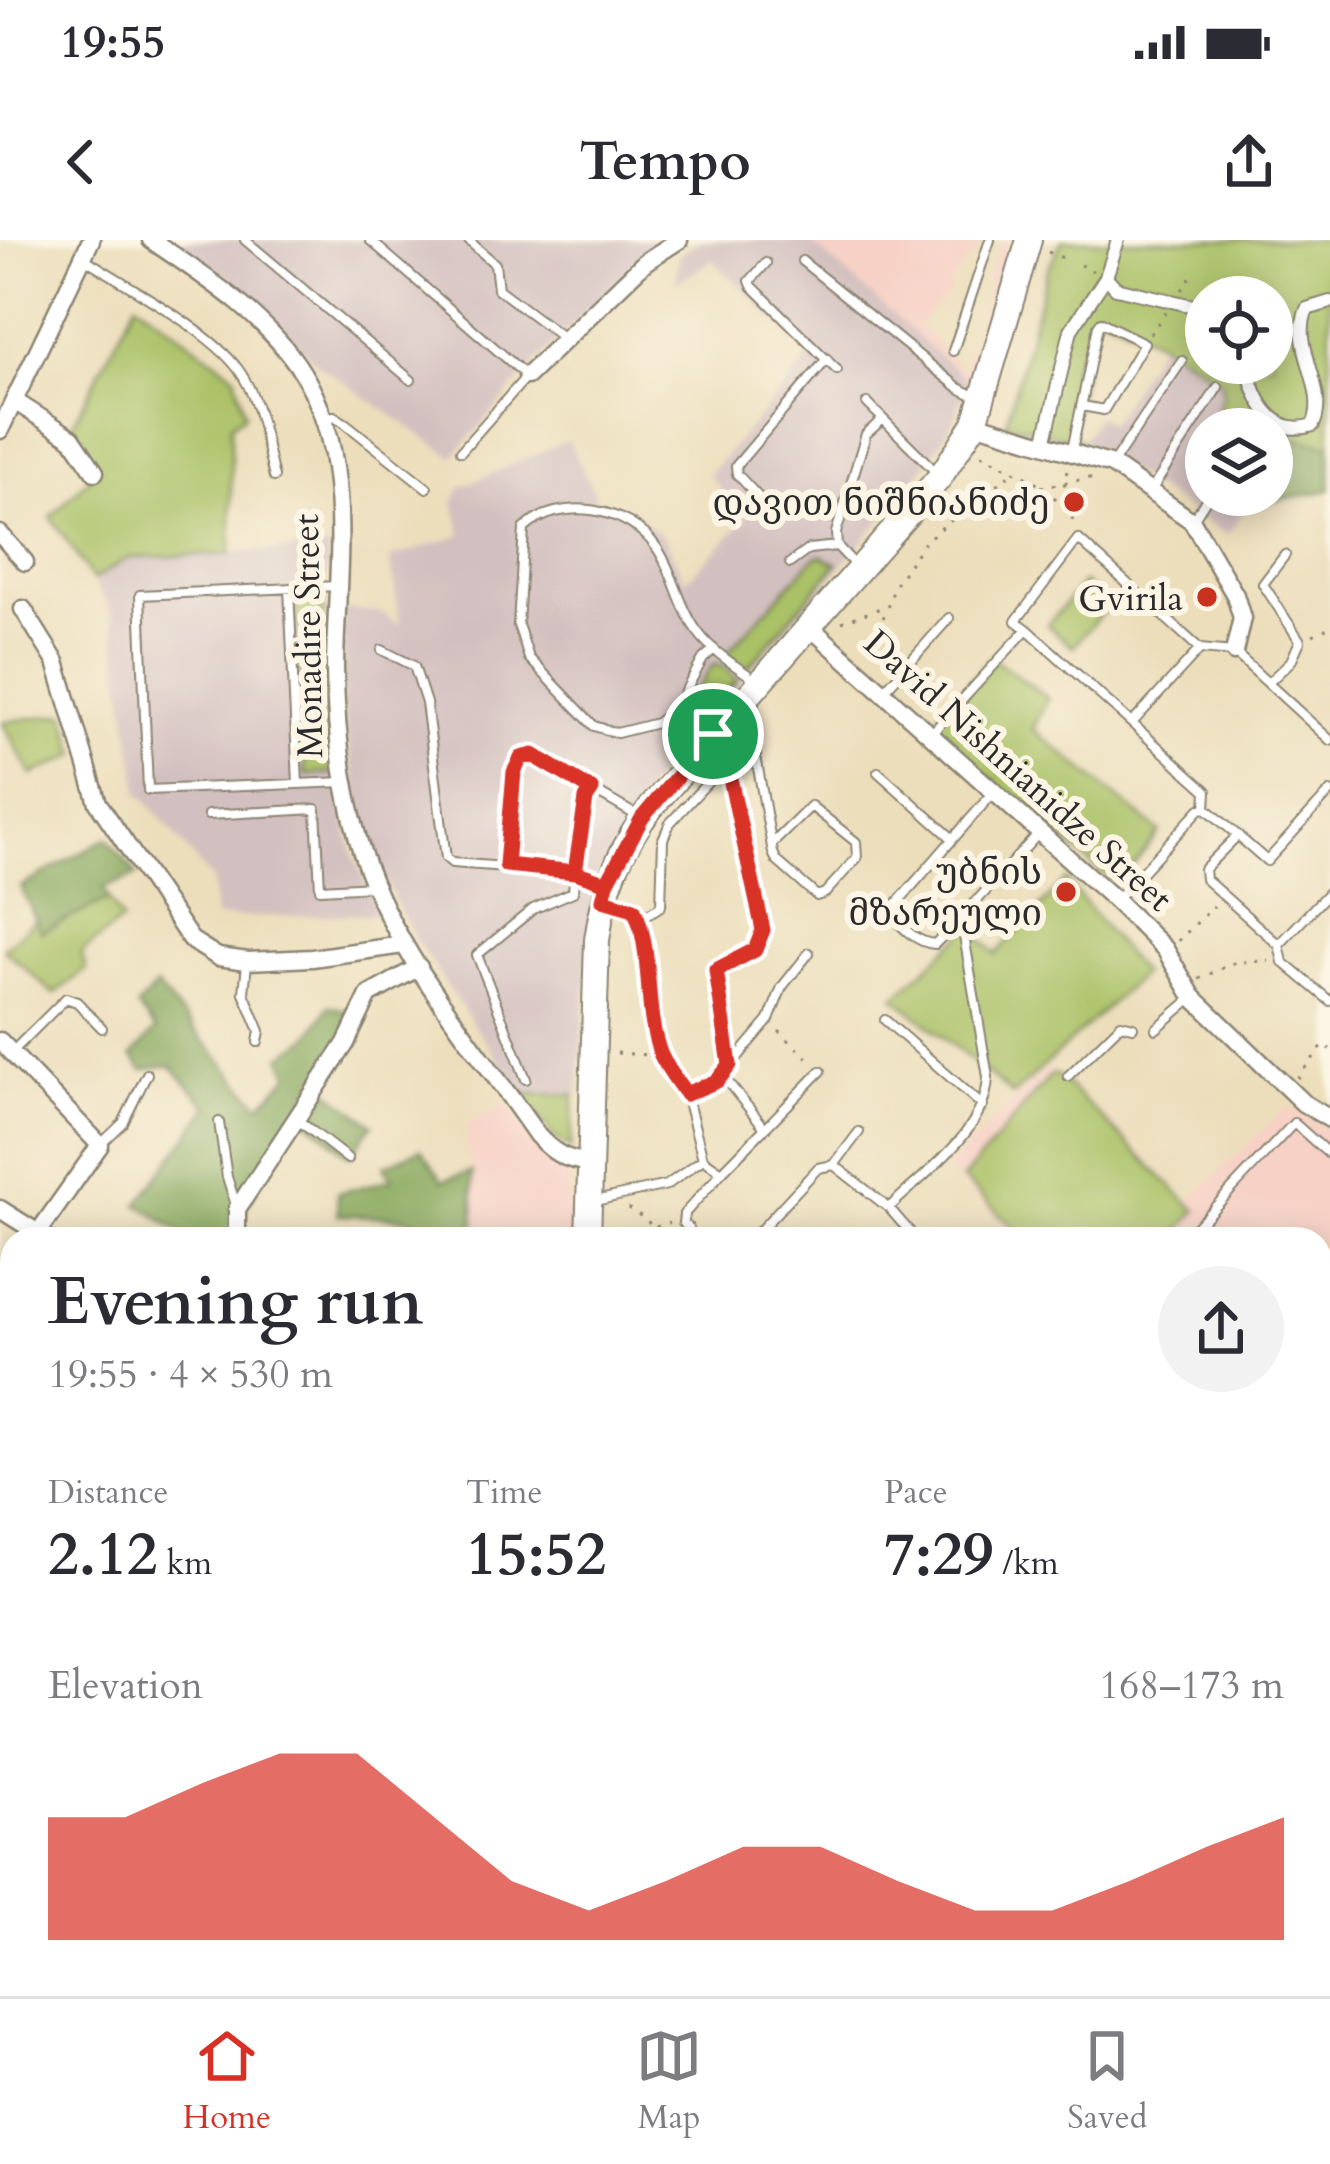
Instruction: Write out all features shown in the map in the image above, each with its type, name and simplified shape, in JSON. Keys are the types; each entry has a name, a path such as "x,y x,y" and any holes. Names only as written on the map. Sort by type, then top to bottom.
{"main road":[{"path":"591,1227 599,1200 589,1162 597,940 605,892 642,818 719,743 738,706 821,625 858,568 940,476 979,411 1038,246"}],"street":[{"name":"Monadire Street","path":"151,240 224,292 271,333 302,372 323,418 339,511 336,690 345,782 358,841 375,886 419,967 552,1151 573,1162 589,1162"},
{"path":"527,376 645,262 679,240"},
{"path":"1044,444 1072,330 1106,277 1118,240"},
{"path":"0,430 87,249"},
{"path":"1106,277 1116,288 1185,304"},
{"path":"1252,384 1270,416 1292,428 1313,425 1322,400 1302,323 1307,309 1330,302"},
{"path":"16,402 72,438 95,472"},
{"path":"979,411 1044,444 1112,465 1192,521 1235,595 1242,618 1234,652"},
{"path":"0,534 26,562"},
{"path":"23,609 56,662 103,813 191,940 218,957 248,961 404,945"},
{"name":"David Nishnianidze Street","path":"821,625 932,734 1116,901 1165,949 1189,991 1303,1103 1330,1119"},
{"path":"237,1227 237,1209 346,1043 369,995 419,967"},
{"path":"6,1046 100,1145 48,1227"},
{"path":"0,1209 28,1227"}],"lane":[{"path":"245,240 411,380"},
{"path":"370,240 527,376 461,451"},
{"path":"468,240 495,264 497,290 565,339"},
{"path":"952,351 990,240"},
{"path":"87,249 238,368 251,395 274,477"},
{"path":"802,261 959,388 979,411"},
{"path":"766,263 750,281 752,286 837,370"},
{"path":"1072,451 1082,406 1101,322 1144,343 1104,410 1082,406"},
{"path":"764,503 745,484 736,466 827,359"},
{"path":"1112,465 1182,361"},
{"path":"1151,490 1218,386"},
{"path":"867,403 940,476"},
{"path":"323,418 334,416 345,423 427,488"},
{"path":"858,568 837,546 836,533 866,434 883,419"},
{"path":"714,650 676,708 657,723 616,733 594,726 529,658 518,625 524,529 539,514 570,508 611,515 635,529 656,546 693,626 714,650 759,682"},
{"path":"1192,521 1195,516"},
{"path":"1206,808 1208,791 1016,621 1078,539 1200,649 1234,652 1330,740"},
{"path":"790,563 808,549 837,546"},
{"path":"1268,683 1291,661 1300,641 1263,584 1285,555"},
{"path":"338,586 140,595 148,790 345,782"},
{"path":"289,588 298,784"},
{"path":"885,690 949,617"},
{"path":"932,734 1027,629"},
{"path":"1133,722 1200,649"},
{"path":"382,650 414,666 426,703 446,858 452,862 575,872 634,909 656,913 661,906 662,838 709,782 719,743"},
{"path":"738,706 749,717 772,844 777,861 818,896 858,851 856,842 811,806 772,844"},
{"path":"719,743 763,930 755,950 716,970 730,1065"},
{"path":"506,865 514,772 521,758 533,755 642,818"},
{"path":"878,772 953,839"},
{"path":"526,1079 477,956 533,909 573,892 586,799 592,790"},
{"path":"994,792 891,914 914,936 935,944 1040,832"},
{"path":"1116,901 1199,809 1206,808 1268,861 1330,792"},
{"path":"208,815 316,809 320,889 375,886"},
{"path":"1238,835 1203,874 1279,945 1283,962 1330,1001"},
{"path":"1279,945 1330,891"},
{"path":"634,909 641,923 661,1056 686,1094 703,1159 722,1172"},
{"path":"889,1208 976,1121 983,1106 988,1077 961,918"},
{"path":"686,1094 722,1076 769,1020 782,987 809,953"},
{"path":"248,961 244,992 260,1031 258,1042"},
{"path":"1156,1029 1189,991"},
{"path":"6,1046 66,998 103,1028"},
{"path":"885,1019 983,1106"},
{"path":"1068,1076 1120,1024 1133,1027"},
{"path":"688,1227 684,1214 821,1071"},
{"path":"100,1145 123,1123 147,1074"},
{"path":"722,1076 765,1128"},
{"path":"298,1120 348,1159"},
{"path":"219,1122 237,1209"},
{"path":"1195,1227 1294,1123 1330,1155"},
{"path":"763,1227 818,1168 834,1165 859,1132"},
{"path":"599,1200 667,1185 703,1159"},
{"path":"834,1165 906,1227"}],"path":[{"path":"1038,246 1064,258"},
{"path":"1072,451 1064,482 1078,539"},
{"path":"980,453 1041,487 1069,509"},
{"path":"902,670 877,635 896,583 926,540 1015,471"},
{"path":"1041,487 1102,476 1133,478"},
{"path":"821,625 868,616 891,604"},
{"path":"1318,633 1330,627"},
{"path":"1177,944 1223,896"},
{"path":"1189,991 1236,962 1283,962"},
{"path":"769,1020 821,1071"},
{"path":"1294,1080 1324,1045 1330,1049"},
{"path":"609,1052 661,1056"},
{"path":"599,1200 647,1220 651,1227"},
{"path":"656,1227 671,1223"}],"shaded area":[{"path":"171,240 662,240 641,254 540,358 453,457 320,366 231,281"},
{"path":"701,240 808,240 967,380 941,443 906,491 636,802 594,883 578,1096 522,1095 415,939 385,882 367,831 342,705 342,609 381,612 400,626 390,558 462,535 454,502 461,487 568,440 599,504 632,511 663,536 686,580 747,519 708,475 812,356 713,260 676,283 679,255"},
{"path":"808,240 984,240 948,287 951,292 919,325 964,371 989,284 986,280 1002,240 1008,240 967,380"},
{"path":"1160,342 1185,358 1185,384 1222,384 1217,408 1185,408 1185,508 1082,441 1097,416 1110,424"},
{"path":"1198,516 1241,516 1227,535"},
{"path":"330,548 323,594 296,596 305,774 334,773 353,853 378,914 215,918 212,880 142,795 140,798 112,614 93,580 128,558"},
{"path":"1048,1067 1188,1202 1287,1106 1330,1132 1330,1227 1007,1227 946,1168"},
{"path":"505,1104 550,1163 570,1175 569,1227 475,1227 466,1125"}],"green space":[{"path":"1062,240 1330,240 1330,490 1293,497 1293,408 1217,408 1221,384 1293,384 1293,276 1185,276 1185,358 1098,313 1073,367 1083,371 1071,435 1082,441 1006,423 1047,271"},
{"path":"136,302 235,375 245,414 231,425 231,554 128,558 93,580 51,517 90,477 71,427"},
{"path":"1293,438 1330,445 1330,490 1293,497"},
{"path":"821,555 837,564 745,671 726,654"},
{"path":"1083,583 1109,605 1073,647 1047,625"},
{"path":"323,594 327,728 334,773 305,775 296,595"},
{"path":"991,657 1048,698 1033,729 1160,832 1117,886 929,726"},
{"path":"713,665 722,666 737,679 668,756 660,744"},
{"path":"65,714 77,755 32,775 2,722"},
{"path":"107,838 137,875 103,888 109,899 41,932 21,887"},
{"path":"1066,880 1142,974 1013,1095 895,997 970,927 996,954"},
{"path":"109,899 122,921 81,953 86,970 54,994 4,949 36,919 41,932"},
{"path":"156,986 260,1105 290,1075 281,1057 308,1038 329,1006 354,1013 289,1123 236,1227 173,1227 138,1204 209,1107 170,1065 143,1070 132,1056 156,1030 137,1007"},
{"path":"1051,1075 1057,1075 1197,1211 1183,1227 1013,1227 963,1179"},
{"path":"323,1087 373,1124 350,1156 304,1117"},
{"path":"523,1094 574,1095 571,1148 555,1139"},
{"path":"421,1149 443,1180 472,1172 475,1227 426,1227 379,1216 338,1215 337,1193 392,1179 384,1166"}],"place":[{"name":"დავით ნიშნიანიძე","path":"1074,502"},
{"name":"Gvirila","path":"1207,597"},
{"name":"უბნის მზარეული","path":"1066,892"}],"route":[{"path":"713,734 642,818 607,883 575,872 506,865 514,772 521,758 533,755 592,790 578,835 575,872 593,880 607,883 603,900 634,909 641,923 661,1056 686,1094 717,1081 730,1065 716,970 755,950 763,930 723,746 713,734"}]}
